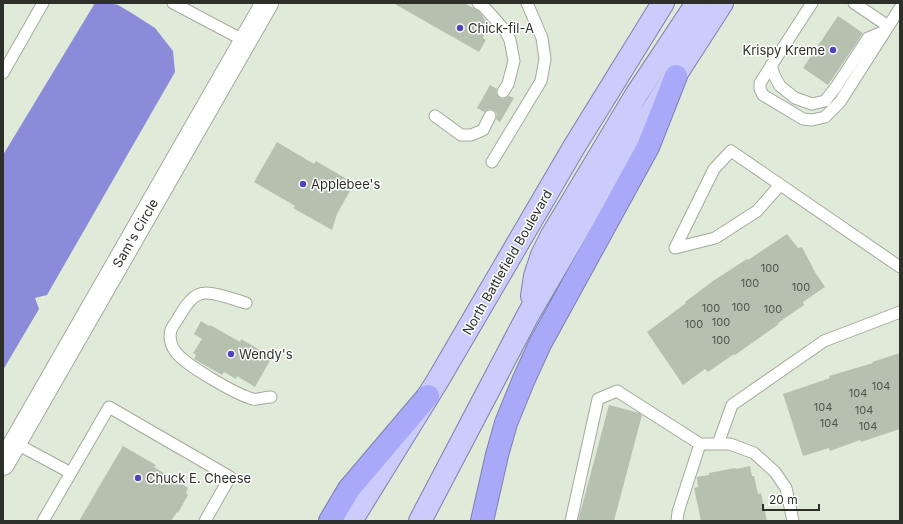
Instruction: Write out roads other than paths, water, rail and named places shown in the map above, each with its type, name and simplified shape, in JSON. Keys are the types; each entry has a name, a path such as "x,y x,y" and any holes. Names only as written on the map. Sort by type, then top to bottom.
{"highway":[{"path":"482,521 506,423 524,379 540,344 648,147 676,76"},
{"path":"330,521 349,489 428,396"}],"main road":[{"name":"North Battlefield Boulevard","path":"351,521 428,396 574,147 663,3"},
{"path":"528,315 535,276 542,255 551,237 636,95 697,3"},
{"path":"420,521 528,315 595,200 722,3"}],"street":[{"name":"Sam's Circle","path":"3,464 267,3"}],"lane":[{"path":"3,73 43,3"},
{"path":"173,3 245,41"},
{"path":"478,3 483,6 495,19 506,32 510,40 514,61 508,84 503,92"},
{"path":"492,162 541,81 545,59 542,38 527,3"},
{"path":"812,3 760,83 760,89 764,95 803,118 812,120 825,117 840,102 900,8"},
{"path":"854,3 886,29"},
{"path":"771,65 780,86 795,98 812,104 824,101 836,87 868,38 886,29"},
{"path":"435,116 461,135 471,135 483,130 490,116"},
{"path":"780,185 757,211 715,238 675,248 714,169 731,151 900,268"},
{"path":"246,303 203,292 193,298 185,307 171,329 170,339 174,351 183,360 237,393 254,399 271,397"},
{"path":"718,444 732,405 824,341 900,312"},
{"path":"571,521 598,399 617,390 700,444 730,444 754,453 775,472 786,488 793,521"},
{"path":"43,521 109,407 230,477 205,521"},
{"path":"15,443 71,473"},
{"path":"677,521 678,512 700,444"}],"water":[{"path":"95,3 111,3 118,5 155,28 173,51 175,72 47,295 35,298 39,309 3,370 3,155"}],"place":[{"name":"Chick-fil-A","path":"460,28"},
{"name":"Krispy Kreme","path":"833,50"},
{"name":"Applebee's","path":"303,184"},
{"name":"Wendy's","path":"231,354"},
{"name":"Chuck E. Cheese","path":"138,478"}]}
